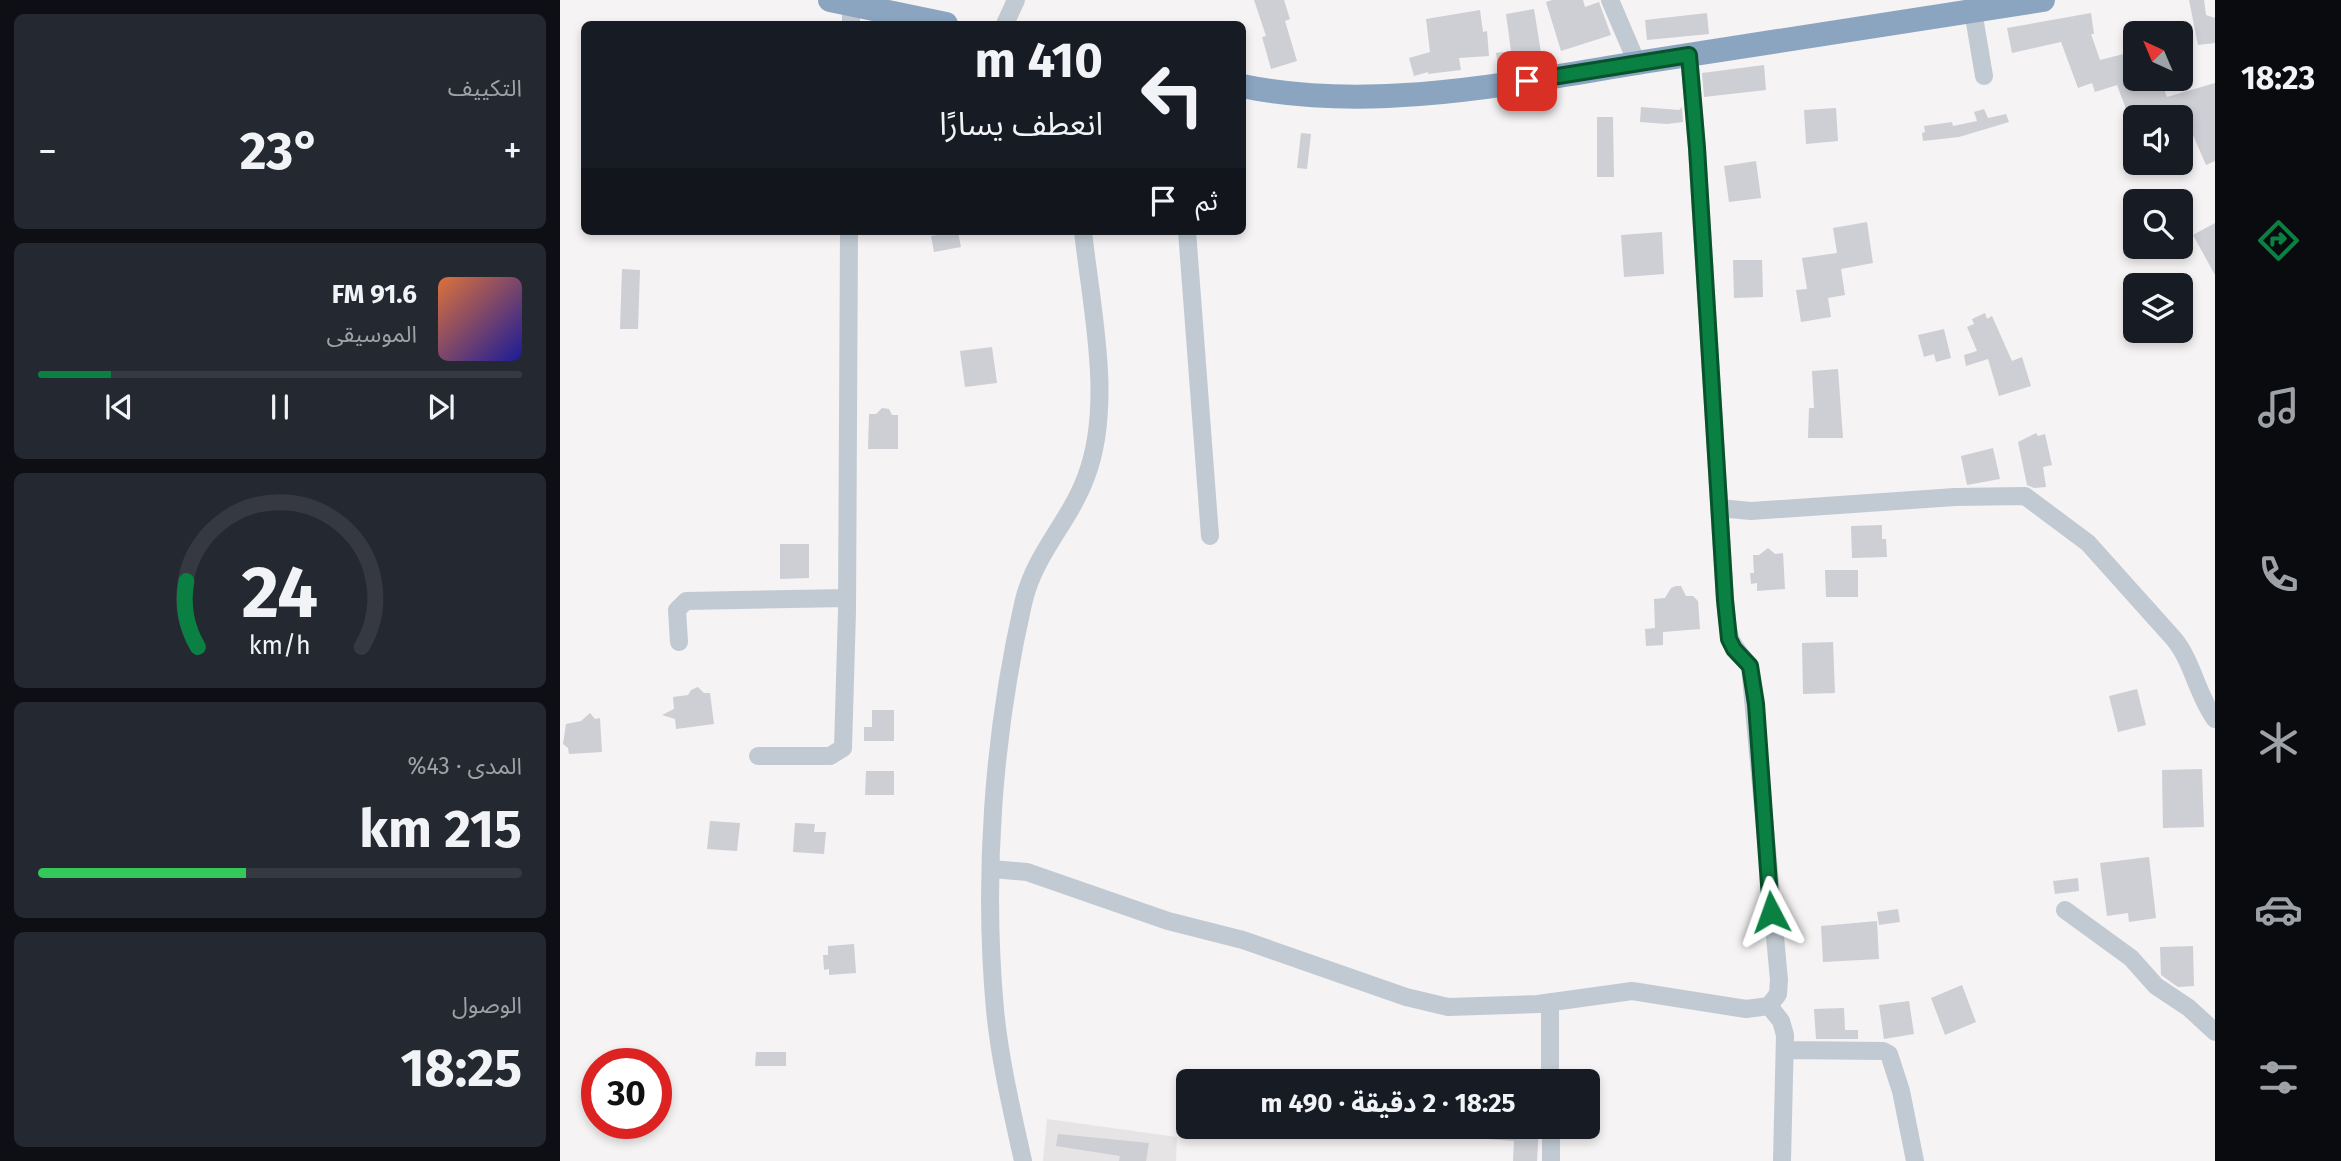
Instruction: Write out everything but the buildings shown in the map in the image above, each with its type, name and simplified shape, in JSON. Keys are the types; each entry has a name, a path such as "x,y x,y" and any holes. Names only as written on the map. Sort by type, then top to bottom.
{"highway":[{"path":"1246,87 1283,95 1368,97 1472,89 1689,55 1938,8 1973,11 2043,0"},
{"path":"846,7 928,21"}],"street":[{"path":"1006,21 1016,0"},
{"path":"1610,0 1637,64"},
{"path":"1973,11 1984,76"},
{"path":"992,869 1027,872 1168,921 1243,940 1430,1004 1448,1007 1550,1002 1632,991 1745,1009 1769,1006 1778,994 1780,980 1771,912 1756,704 1750,666 1734,649 1729,639 1689,55"},
{"path":"758,756 830,756 844,748 849,235"},
{"path":"1023,1161 995,1011 991,934 997,777 1023,604 1032,572 1085,481 1096,452 1100,424 1096,350 1083,235"},
{"path":"1187,235 1210,536"},
{"path":"1720,508 1751,511 1955,497 2025,496 2088,543 2174,639 2184,651 2197,688 2215,719"},
{"path":"679,642 677,610 686,601 847,598"},
{"path":"2065,910 2131,958 2156,986 2189,1008 2215,1032"},
{"path":"1550,1002 1550,1069"},
{"path":"1769,1006 1781,1021 1787,1050 1782,1161"},
{"path":"1787,1050 1883,1051 1889,1054 1901,1091 1915,1161"},
{"path":"1550,1139 1551,1161"}],"shaded area":[{"path":"1047,1119 1177,1139 1176,1161 1043,1161"}],"route":[{"path":"1527,81 1689,55 1708,304 1725,600 1729,639 1734,649 1750,666 1756,704 1771,912"}]}
